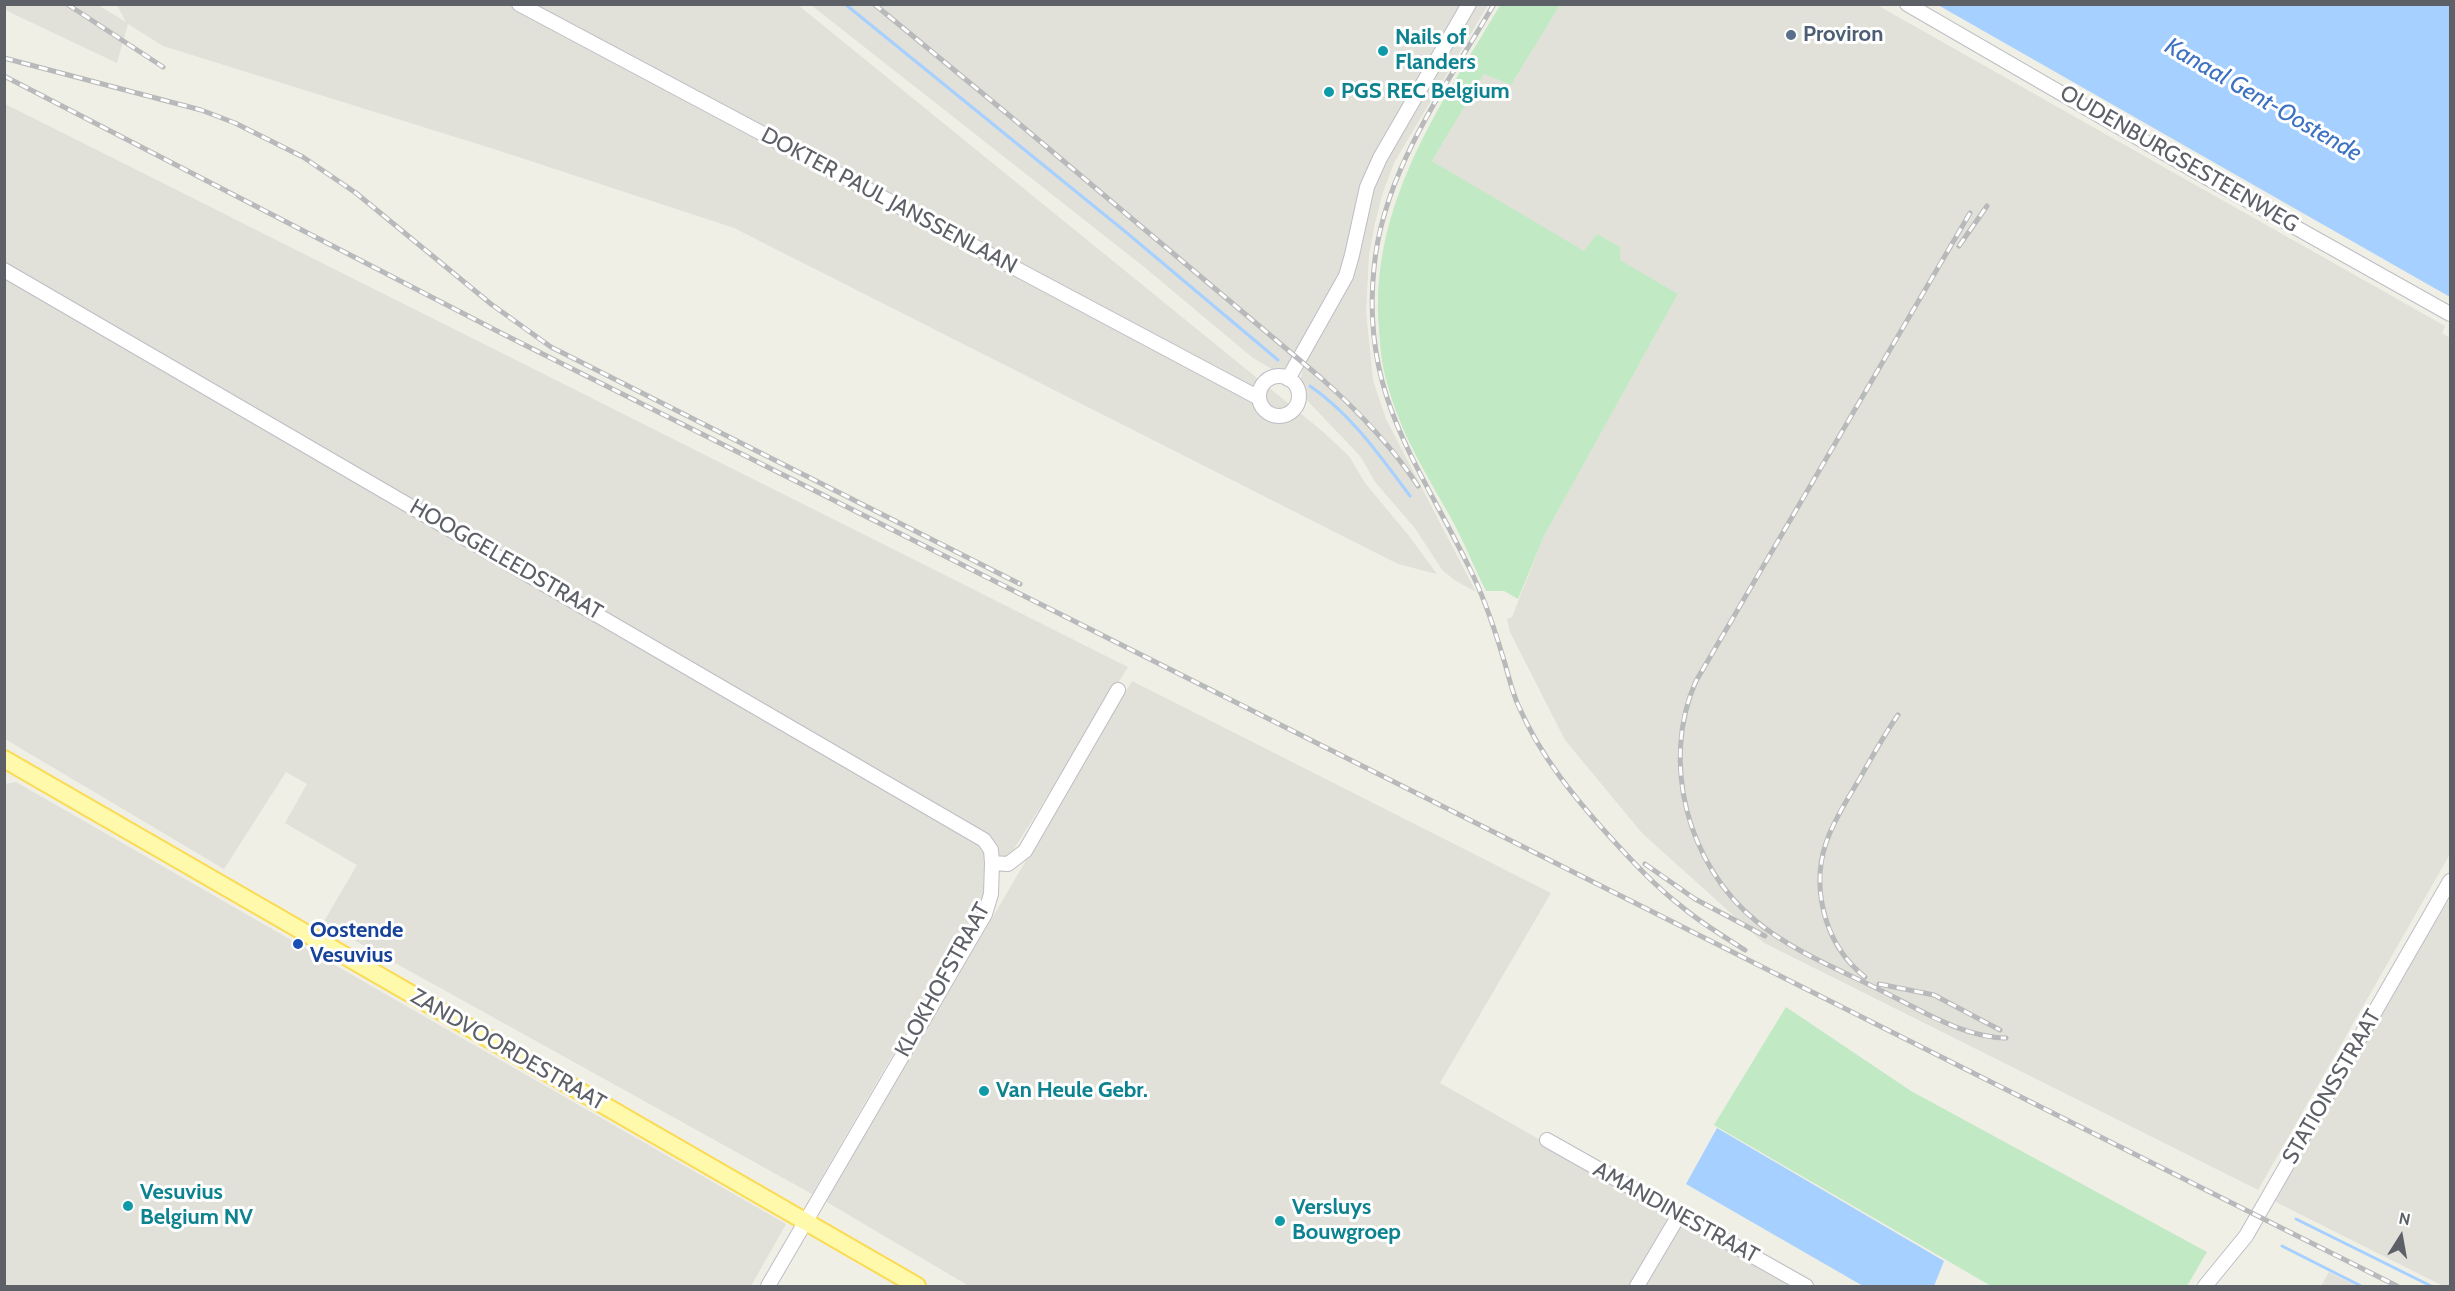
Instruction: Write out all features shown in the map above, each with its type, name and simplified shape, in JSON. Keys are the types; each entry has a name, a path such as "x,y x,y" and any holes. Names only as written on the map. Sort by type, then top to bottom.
{"main road":[{"name":"ZANDVOORDESTRAAT","path":"4,759 917,1287"}],"street":[{"name":"DOKTER PAUL JANSSENLAAN","path":"519,4 1259,398 1261,406 1267,413 1284,416 1292,411 1299,397 1294,384 1288,379"},
{"path":"1259,398 1261,388 1267,380 1278,376 1288,379 1346,276 1353,255 1367,187 1380,158 1469,4"},
{"name":"OUDENBURGSESTEENWEG","path":"1907,4 2204,176 2451,314"},
{"name":"HOOGGELEEDSTRAAT","path":"4,270 984,840 991,850 992,863"},
{"path":"992,863 1008,864 1025,852 1118,690"},
{"name":"KLOKHOFSTRAAT","path":"768,1287 985,914 991,894 992,863"},
{"name":"STATIONSSTRAAT","path":"2205,1287 2246,1236 2451,881"},
{"name":"AMANDINESTRAAT","path":"1547,1140 1806,1287"},
{"path":"1637,1287 1679,1215"}],"shaded area":[{"path":"4,5 98,5 126,22 117,5 798,5 1321,430 1349,456 1365,483 1437,574 1398,564 734,228 497,150 163,46 128,24 117,63 5,10"},
{"path":"811,5 1488,5 1395,161 1383,192 1375,223 1369,255 1366,311 1373,380 1386,419 1476,592 1443,571 1414,527 1375,482 1361,457 1303,396 1300,384 1303,367 1293,360 1277,372 1253,358 1143,266"},
{"path":"1560,5 1877,5 2445,326 2442,333 2450,338 2450,854 2258,1190 1764,943 1642,833 1565,740 1510,632 1507,619 1512,617 1544,536 1678,294 1619,260 1597,234 1584,252 1432,161 1484,74 1511,85"},
{"path":"5,104 1128,667 982,900 812,1194 323,923 357,865 285,823 307,784 286,772 224,869 5,739"},
{"path":"1132,681 1551,893 1440,1083 1798,1286 969,1286 825,1201"},
{"path":"16,782 786,1224 751,1286 5,1286 4,784"},
{"path":"2450,898 2450,1286 2443,1286 2268,1198"},
{"path":"2329,1272 2357,1286 2321,1286"}],"green space":[{"path":"1501,4 1560,5 1511,85 1484,74 1432,161 1584,251 1597,234 1620,247 1620,260 1678,294 1544,536 1518,599 1504,591 1486,591 1456,527 1399,419 1384,370 1379,329 1379,284 1385,240 1397,199 1413,158 1433,119"},
{"path":"1786,1007 1911,1091 2207,1252 2187,1286 1991,1286 1714,1125"}],"water":[{"name":"Kanaal Gent-Oostende","path":"1938,5 2450,5 2450,297"},
{"path":"1717,1128 1944,1261 1934,1286 1863,1286 1686,1184"}],"waterway":[{"path":"845,4 1127,233 1278,360"},
{"path":"1310,386 1352,423 1410,496"},
{"path":"2296,1219 2431,1286"},
{"path":"2282,1246 2361,1286"}],"railway":[{"path":"67,4 163,67"},
{"path":"874,4 1321,378 1373,429 1397,456 1418,486"},
{"path":"1494,4 1419,130 1403,163 1380,232 1374,268 1372,313 1376,353 1385,390 1397,425 1413,459 1479,588 1516,701 1537,743 1571,791 1627,856 1653,882 1696,918 1745,950"},
{"path":"4,58 201,110 235,123 303,157 356,193 491,304 551,347 1020,584"},
{"path":"4,76 503,334 2397,1286"},
{"path":"1959,246 1987,206"},
{"path":"1970,213 1696,681 1685,712 1681,745 1681,778 1687,811 1698,842 1713,872 1732,898 1756,921 1770,932 1816,959 1941,1021 1973,1033 2006,1038"},
{"path":"1865,977 1839,948 1830,930 1824,912 1820,873 1823,854 1836,820 1898,715"},
{"path":"1645,864 1695,899 1765,936"},
{"path":"1879,984 1934,995 2000,1030"}],"place":[{"name":"Proviron","path":"1791,35"},
{"name":"Nails of Flanders","path":"1383,51"},
{"name":"PGS REC Belgium","path":"1329,92"},
{"name":"Oostende Vesuvius","path":"298,944"},
{"name":"Van Heule Gebr.","path":"984,1091"},
{"name":"Vesuvius Belgium NV","path":"128,1206"},
{"name":"Versluys Bouwgroep","path":"1280,1221"}]}
